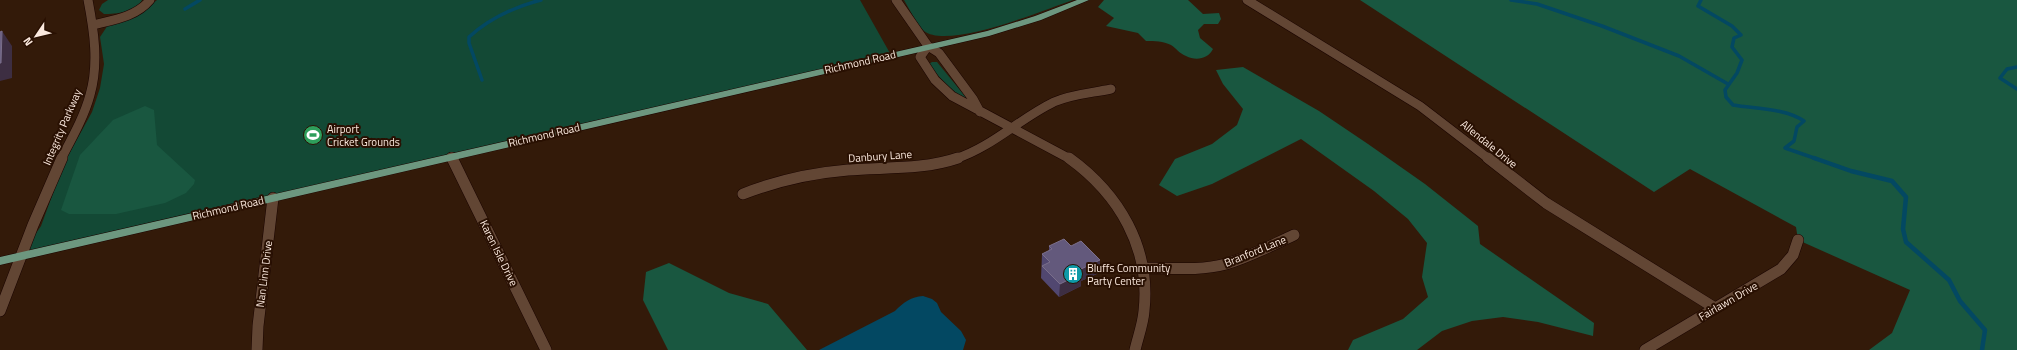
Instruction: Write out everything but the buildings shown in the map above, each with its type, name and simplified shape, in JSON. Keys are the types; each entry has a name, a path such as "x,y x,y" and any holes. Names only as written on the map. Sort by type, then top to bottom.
{"main road":[{"name":"Richmond Road","path":"0,261 1016,25 1085,0"}],"street":[{"name":"Integrity Parkway","path":"0,311 20,256 54,175 83,113 93,82 93,25 89,0"},
{"path":"93,25 134,13 145,7 150,0"},
{"path":"896,0 928,46 939,54 973,99 980,112"},
{"name":"Allendale Drive","path":"1247,0 1420,106 1546,203 1714,308"},
{"path":"928,46 920,57 927,71 947,93 966,106 1070,159 1100,184 1121,210 1132,228 1139,246 1144,268 1144,312 1135,350"},
{"name":"Danbury Lane","path":"742,194 835,171 906,166 952,160 978,150 1013,129 1046,106 1059,100 1111,89"},
{"name":"Karen Isle Drive","path":"451,157 546,350"},
{"name":"Nan Linn Drive","path":"257,350 258,326 273,198"},
{"name":"Branford Lane","path":"1144,268 1200,267 1226,264 1247,257 1294,235"},
{"name":"Fairlawn Drive","path":"1645,350 1714,308 1781,270 1793,256 1798,240"}],"green space":[{"path":"108,0 142,0 136,7 126,12 104,14 99,10 102,4"},
{"name":"Airport Cricket Grounds","path":"157,0 860,0 891,55 20,256 41,226 64,163 92,112 100,88 104,64 100,37 108,25 144,11"},
{"path":"904,0 1073,0 997,26 953,36 936,36 924,31 921,28"},
{"path":"1104,0 1188,0 1203,14 1219,13 1221,19 1218,24 1204,24 1198,30 1200,38 1213,49 1205,57 1198,59 1190,58 1168,44 1146,41 1138,33 1106,26 1114,18 1098,7"},
{"path":"1360,0 2017,0 2017,350 1869,350 1892,333 1910,290 1798,240 1796,227 1690,169 1654,192"},
{"path":"932,62 937,62 969,101 957,94 942,80 929,64"},
{"path":"1243,67 1319,111 1425,184 1478,226 1480,244 1594,323 1593,336 1538,322 1503,317 1472,321 1442,331 1417,350 1348,350 1353,340 1403,319 1428,297 1422,277 1427,243 1408,219 1374,191 1301,139 1212,184 1177,196 1159,185 1175,159 1212,144 1237,125 1243,109 1223,84 1216,70"},
{"path":"145,106 154,110 157,145 195,180 194,184 186,193 165,203 116,214 69,214 61,210 80,155 113,120"},
{"path":"669,263 729,293 768,304 807,350 668,350 643,300 646,272"}],"water":[{"path":"923,296 932,299 937,303 941,312 961,331 966,340 963,350 819,350 895,311 908,300"}],"waterway":[{"path":"185,9 200,0"},
{"path":"482,80 469,43 469,37 485,24 503,14 521,6 541,0"},
{"path":"1511,0 1537,4 1602,26 1679,56 1728,84"},
{"path":"1701,0 1698,6 1732,26 1741,35 1734,38 1732,47 1742,60 1737,73 1725,90 1726,97 1733,105 1779,111 1804,121 1797,127 1794,141 1785,148 1817,159"},
{"path":"2017,67 2007,69 2000,78 2017,89"},
{"path":"1814,158 1851,171 1892,181 1906,197 1903,229 1906,242 1949,280 1960,301 1985,330 1982,350"}],"place":[{"name":"Airport Cricket Grounds","path":"313,135"},
{"name":"Bluffs Community Party Center","path":"1073,274"}]}
